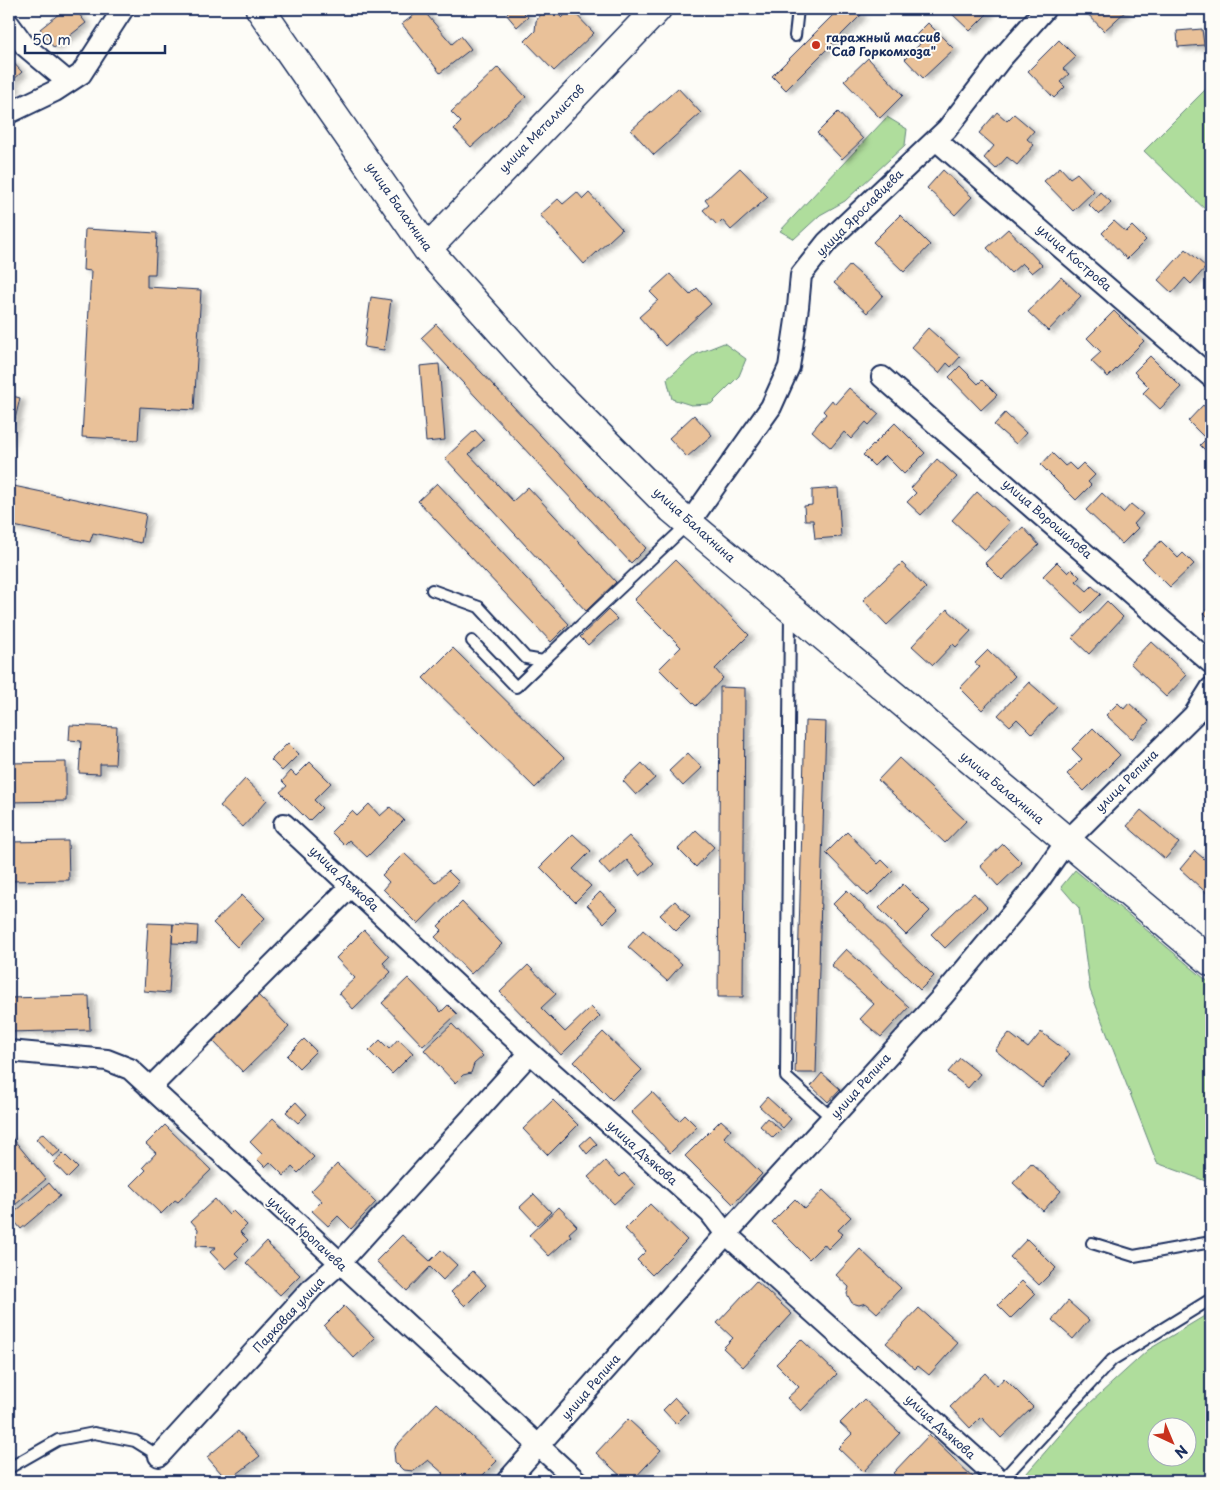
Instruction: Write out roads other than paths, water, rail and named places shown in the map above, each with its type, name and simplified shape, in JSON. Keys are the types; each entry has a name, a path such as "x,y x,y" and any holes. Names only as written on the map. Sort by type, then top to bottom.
{"street":[{"path":"9,114 81,74 123,9"},
{"name":"улица Балахнина","path":"260,9 427,250 547,383 672,509 1211,962"},
{"name":"улица Металлистов","path":"427,250 657,9"},
{"name":"улица Ярославцева","path":"689,523 772,407 789,367 801,275 827,242 936,140 1045,9"},
{"path":"9,24 25,46 68,82"},
{"name":"улица Кострова","path":"936,140 1211,377"},
{"name":"улица Ворошилова","path":"882,377 1211,663"},
{"name":"улица Репина","path":"507,1481 726,1234 942,997 1038,882 1066,842 1194,715 1211,688"},
{"name":"улица Дъякова","path":"284,824 530,1053 710,1213 726,1234 1000,1481"},
{"path":"150,1088 351,886"},
{"name":"улица Кропачева","path":"9,1051 107,1060 130,1069 577,1481"},
{"name":"Парковая улица","path":"159,1456 313,1287 340,1264 530,1053"}],"lane":[{"path":"795,36 798,9"},
{"path":"472,641 516,687 689,523"},
{"path":"432,590 479,607 526,658 543,661"},
{"path":"790,608 786,1077 832,1118"},
{"path":"1092,1243 1134,1256 1211,1242"},
{"path":"1000,1481 1112,1360 1211,1299"},
{"name":"Парковая улица","path":"9,1468 58,1440 94,1433 135,1441 159,1456"}],"place":[{"name":"гаражный массив \"Сад Горкомхоза\"","path":"816,45"}]}
